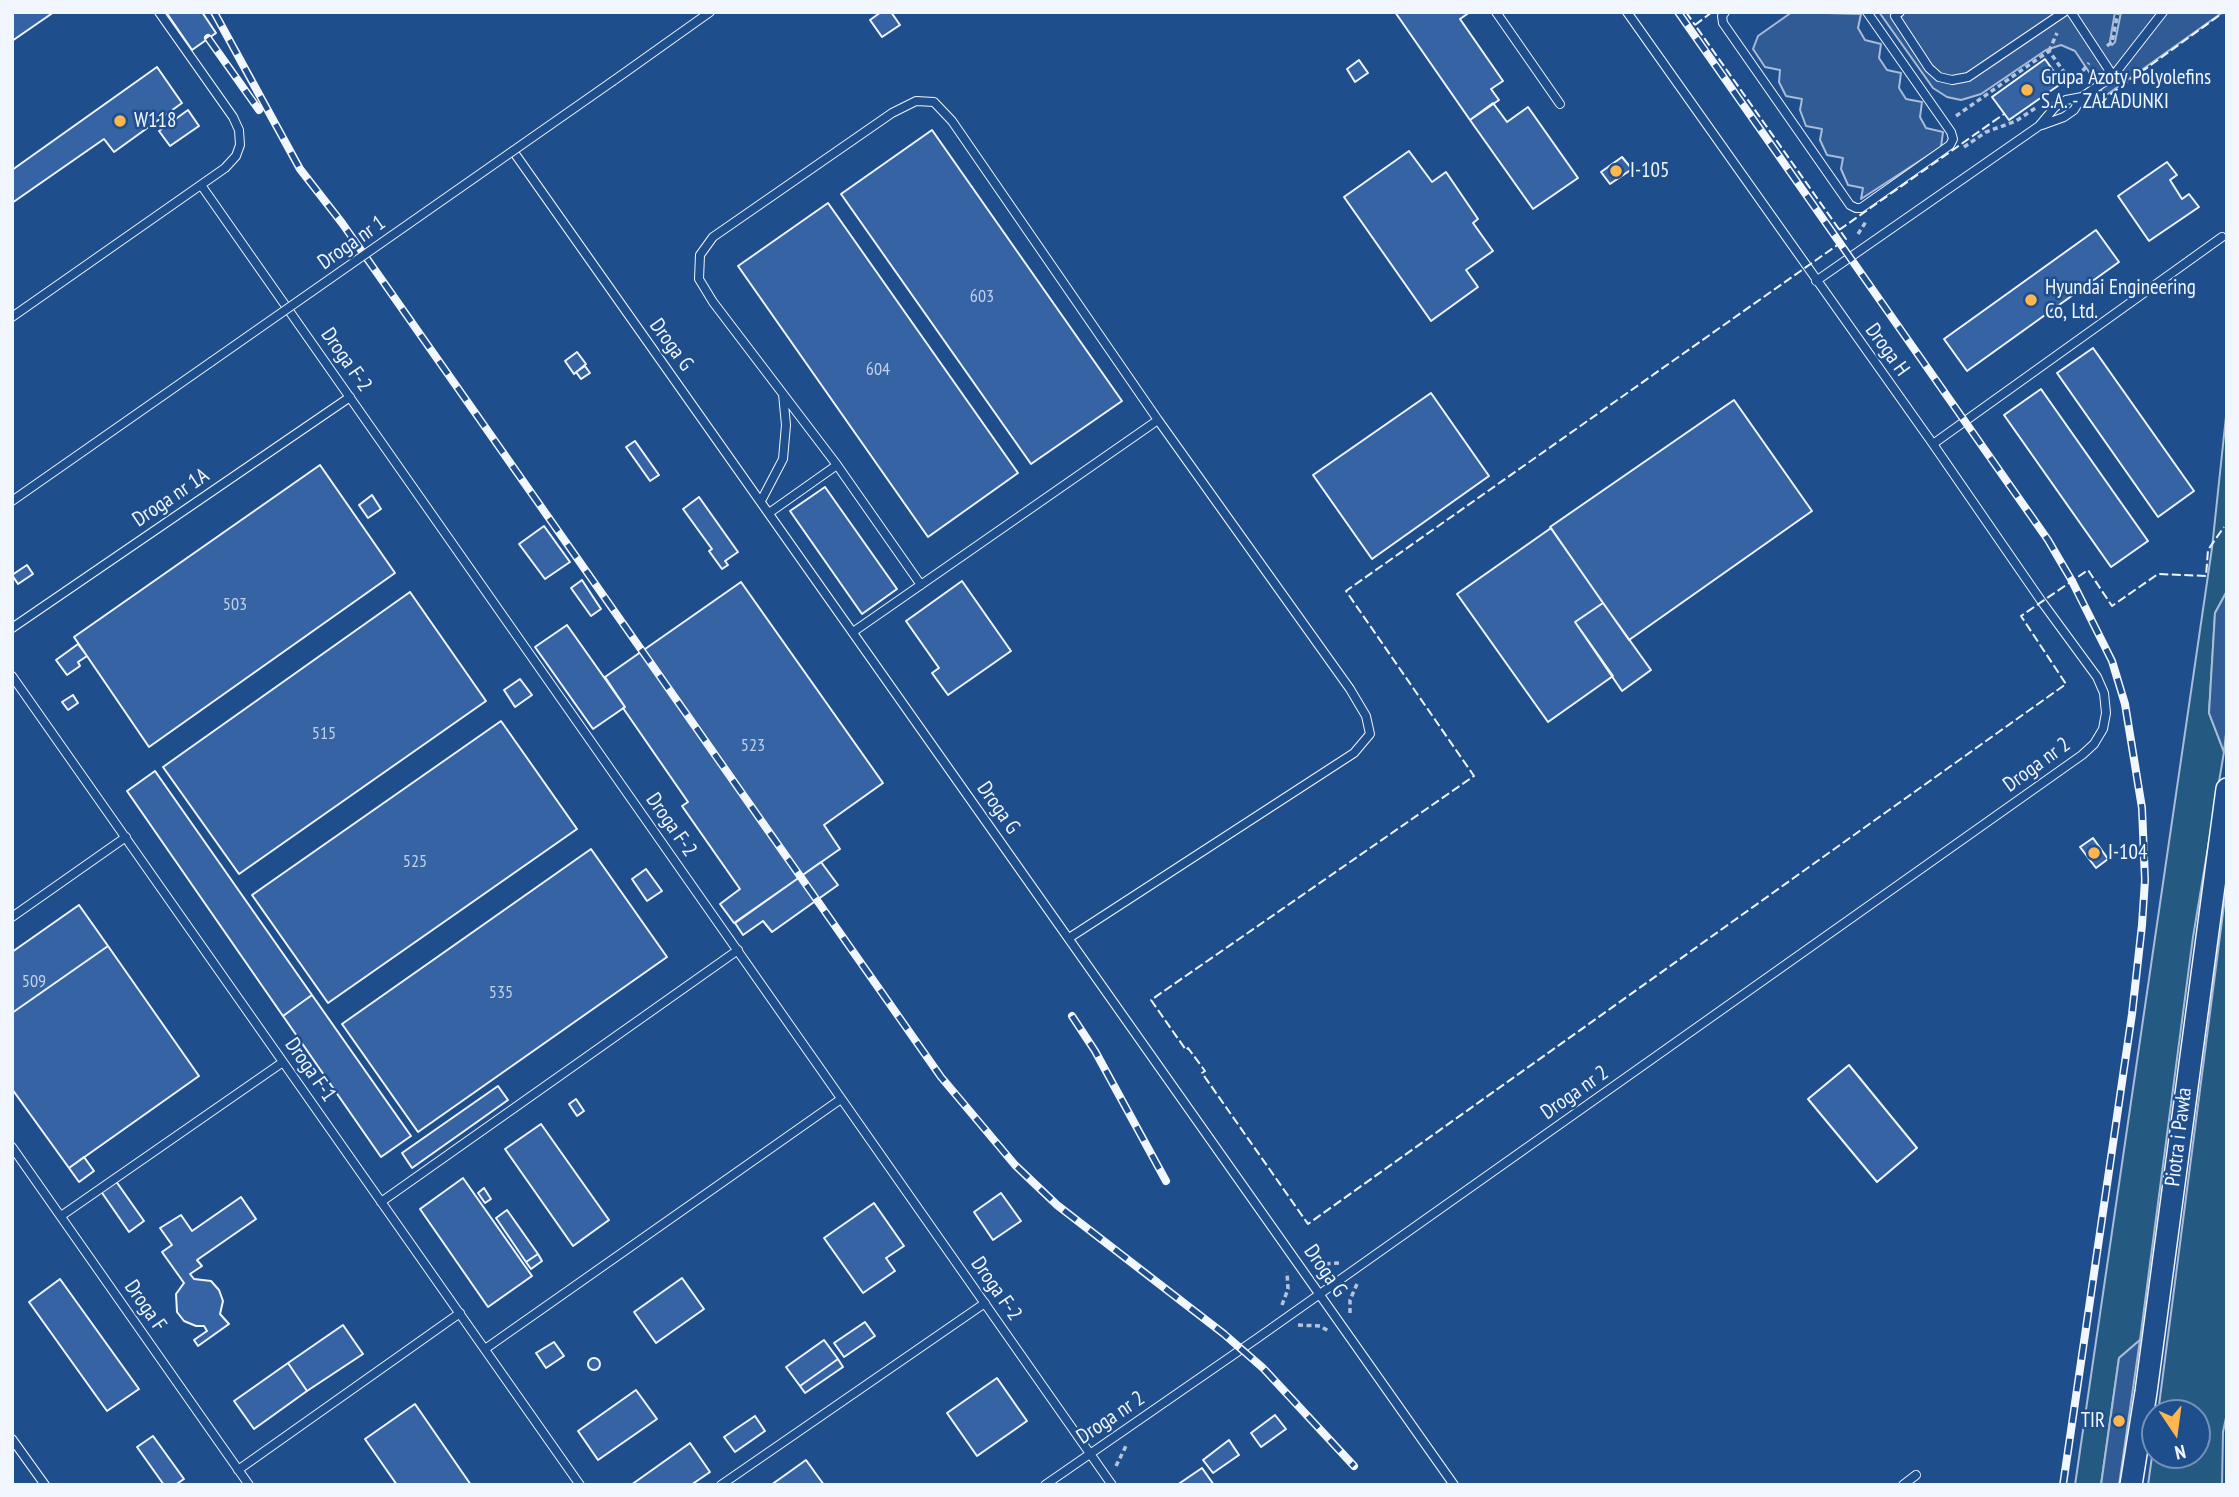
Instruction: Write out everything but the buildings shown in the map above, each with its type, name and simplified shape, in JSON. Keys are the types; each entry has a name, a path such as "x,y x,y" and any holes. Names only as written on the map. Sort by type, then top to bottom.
{"street":[{"name":"Piotra i Pawła","path":"2131,1485 2146,1392 2227,789"}],"lane":[{"path":"12,317 225,168 236,156 240,145 239,130 233,117 159,12"},
{"name":"Droga nr 1","path":"12,501 710,12"},
{"path":"1496,12 1560,104"},
{"name":"Droga H","path":"1627,12 2097,677 2104,694 2106,713"},
{"path":"1725,12 1722,16 1723,23 1850,205 1856,208 1861,208 1950,145 1953,139 1951,132 1867,12"},
{"path":"1896,14 1929,68 1939,76 1952,80 1968,77 2064,12"},
{"path":"2071,12 2113,76"},
{"path":"2039,126 2055,107 2066,100 2082,97 2113,76 2164,12"},
{"path":"1816,281 2039,126 2064,117 2074,110 2082,97"},
{"path":"921,585 837,465 713,302 699,279 700,255 713,237 892,113 916,100 934,102 952,121 1157,420 1350,689 1366,716 1370,734 1354,753 1069,938"},
{"name":"Droga G","path":"513,151 1454,1485"},
{"name":"Droga F-2","path":"201,185 1112,1485"},
{"path":"1933,444 2222,237"},
{"path":"761,501 783,459 786,425 783,394"},
{"name":"Droga nr 1A","path":"12,628 350,397"},
{"path":"853,632 1157,420"},
{"path":"769,513 837,465"},
{"name":"Droga F-1","path":"12,676 580,1485"},
{"name":"Droga nr 2","path":"1045,1485 1320,1294 2082,755 2094,744 2103,729 2106,713"},
{"path":"12,917 126,837"},
{"path":"381,1202 737,950"},
{"path":"61,1216 283,1062"},
{"path":"485,1349 841,1099"},
{"name":"Droga F","path":"12,1147 249,1485"},
{"path":"722,1485 985,1303"},
{"path":"238,1470 460,1313"},
{"path":"12,1439 45,1485"},
{"path":"1903,1485 1916,1475"}],"path":[{"path":"1279,1309 1286,1298 1288,1276 1276,1252 1294,1239 1311,1259 1322,1264 1343,1262"},
{"path":"1292,1327 1320,1326 1333,1335 1343,1349 1362,1336 1351,1320 1350,1300 1352,1292 1364,1278"},
{"path":"1116,1466 1129,1443"}],"shaded area":[{"path":"1792,12 1861,14 1858,28 1865,40 1881,44 1879,58 1887,70 1901,73 1899,88 1906,99 1922,102 1920,117 1926,128 1943,132 1941,147 1861,199 1863,188 1848,185 1841,169 1843,158 1827,155 1820,140 1822,129 1806,126 1800,110 1802,99 1786,96 1779,82 1780,70 1765,67 1753,49 1758,36"},
{"path":"1879,12 2115,12 2110,41 2112,45 2115,42 2121,12 2223,12 2105,96 2075,51 2061,45 2046,50 1981,94 1961,100 1947,97 1933,88"},
{"path":"2227,407 2227,591 2215,613 2209,713 2224,752 2193,937 2140,1340 2119,1358 2101,1485 2075,1485 2212,548"},
{"path":"2227,591 2227,724 2224,752 2209,713 2215,613"},
{"path":"2227,882 2227,1413 2223,1432 2222,1485 2148,1485 2150,1469 2211,1469 2211,1399 2160,1399"},
{"name":"TIR","path":"2140,1340 2119,1485 2101,1485 2119,1358"}],"railway":[{"path":"214,12 300,169 342,223 941,1077 1015,1165 1057,1205 1224,1334 1263,1368 1354,1466"},
{"path":"1678,12 2048,540 2112,661 2125,704 2142,808 2145,880 2142,925 2132,1014 2063,1485"},
{"path":"208,38 259,110"},
{"path":"1072,1016 1095,1051 1166,1181"}],"fence":[{"path":"1686,12 1695,25"},
{"path":"1712,12 1695,25 1846,239 1346,591 1474,776 1151,1000 1186,1050 1188,1048 1205,1071 1202,1073 1308,1224 2066,684 2021,616 2088,570 2112,606 2158,574 2206,576 2208,550 2224,527"},
{"path":"2090,109 2224,12"},
{"path":"1839,230 2004,114"}],"place":[{"name":"Grupa Azoty Polyolefins S.A. - ZAŁADUNKI","path":"2027,90"},
{"name":"W118","path":"120,121"},
{"name":"I-105","path":"1616,171"},
{"name":"Hyundai Engineering Co, Ltd.","path":"2031,300"},
{"name":"I-104","path":"2094,853"},
{"name":"TIR","path":"2119,1421"}]}
